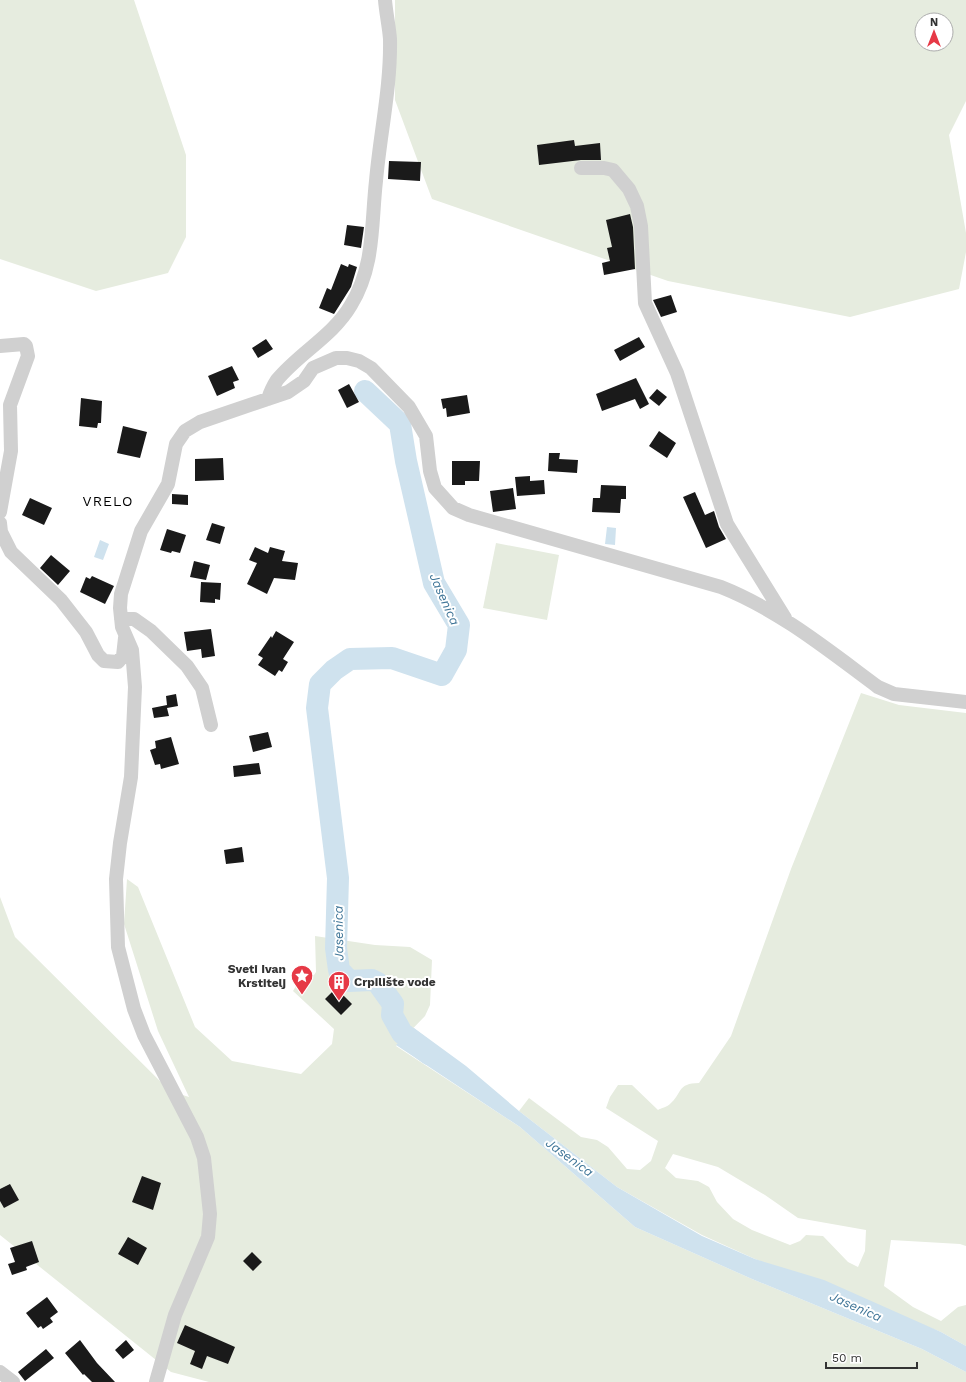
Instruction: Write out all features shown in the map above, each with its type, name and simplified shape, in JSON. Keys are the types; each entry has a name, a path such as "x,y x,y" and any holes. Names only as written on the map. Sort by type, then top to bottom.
{"street":[{"path":"268,399 277,380 338,323 351,305 359,289 367,266 372,242 376,175 387,103 390,40 385,0"},
{"path":"582,168 604,168 613,170 629,189 637,206 641,226 645,303 677,373 727,524 788,624"},
{"path":"0,346 24,344 26,346 28,356 10,405 11,451 0,512"},
{"path":"156,1382 175,1315 208,1236 210,1214 204,1158 197,1137 144,1035 134,1009 118,947 116,879 120,843 131,777 135,687 132,650 125,635 121,619 121,594 141,531 168,484 176,444 181,436 200,422 268,399 293,388 304,381 313,368 328,361 347,358 359,361 371,368 409,407 419,422 426,436 430,471 435,488 453,508 469,515 721,587 748,597 878,687 894,694 966,702"},
{"path":"0,524 1,532 11,552 61,600 86,632 98,655 104,661 118,662 124,656 125,635"},
{"path":"121,619 134,619 151,631 187,666 202,688 212,725"},
{"path":"0,1372 13,1382"}],"shaded area":[{"path":"0,0 134,0 186,155 186,237 168,273 96,291 0,259"},
{"path":"395,0 966,0 966,101 949,135 966,233 966,252 959,289 850,317 668,281 432,199 395,100"},
{"path":"496,543 559,555 547,620 483,608"},
{"path":"861,693 899,705 966,713 966,1246 960,1244 891,1240 884,1286 913,1307 941,1321 958,1307 966,1305 966,1346 941,1332 755,1259 702,1235 617,1187 519,1111 529,1098 581,1137 597,1140 608,1147 627,1169 640,1170 651,1161 658,1141 606,1108 610,1097 618,1085 632,1085 658,1110 670,1104 683,1087 692,1083 699,1083 731,1036 791,869","holes":["673,1154 718,1167 765,1195 798,1218 866,1230 865,1251 858,1267 848,1262 823,1236 806,1235 800,1241 790,1245 752,1230 733,1219 717,1202 709,1187 698,1181 676,1178 665,1168"]},
{"path":"127,879 138,887 195,1027 232,1061 301,1074 332,1044 334,1029 293,991 303,974 314,975 316,972 315,936 375,945 410,947 432,960 430,1005 425,1016 396,1046 520,1127 635,1227 752,1279 922,1349 966,1372 966,1382 209,1382 171,1372 0,1235 0,897 15,937 170,1091 189,1097 158,1031 124,924"}],"water":[{"path":"607,527 616,528 615,545 605,544"},
{"path":"100,540 109,544 103,560 94,557"},
{"path":"414,1028 466,1066 519,1111 617,1187 702,1236 755,1259 824,1280 941,1332 966,1346 966,1372 922,1349 752,1279 635,1227 520,1127 396,1045"}],"building":[{"path":"574,140 575,146 600,143 601,160 581,160 539,165 537,145"},
{"path":"389,161 421,162 420,181 388,179"},
{"path":"630,214 633,227 635,269 604,275 602,263 610,261 607,248 612,247 606,220"},
{"path":"347,225 364,227 361,248 344,245"},
{"path":"341,264 348,267 349,264 357,267 351,287 334,314 319,308 327,288 331,290"},
{"path":"671,295 677,312 661,317 653,300"},
{"path":"639,337 645,347 620,361 614,350"},
{"path":"266,339 273,349 258,358 252,348"},
{"path":"232,366 239,380 233,382 235,388 217,396 208,376"},
{"path":"636,378 649,404 640,409 635,399 602,411 596,394"},
{"path":"349,384 359,402 347,408 338,390"},
{"path":"657,389 667,397 659,406 649,398"},
{"path":"467,395 470,413 447,417 446,408 443,409 441,399"},
{"path":"81,398 102,401 101,423 98,423 97,428 79,426"},
{"path":"123,426 147,432 140,458 117,453"},
{"path":"659,431 676,443 667,458 649,446"},
{"path":"549,453 560,453 559,459 578,460 577,473 548,471"},
{"path":"223,458 224,480 195,481 195,459"},
{"path":"452,461 480,461 479,481 465,481 465,485 452,485"},
{"path":"530,476 530,481 544,480 545,494 517,496 515,477"},
{"path":"601,485 626,486 626,499 621,499 620,513 592,512 593,498 600,498"},
{"path":"513,488 516,509 493,512 490,491"},
{"path":"695,492 705,515 714,511 719,527 726,539 706,548 683,497"},
{"path":"172,494 188,495 188,505 172,504"},
{"path":"30,498 52,508 44,525 22,515"},
{"path":"212,523 225,527 220,544 206,540"},
{"path":"167,529 186,535 180,553 172,551 171,553 160,550"},
{"path":"255,547 268,553 270,547 285,551 282,561 298,563 295,580 274,578 267,594 247,584 257,563 249,560"},
{"path":"51,555 70,571 58,585 40,568"},
{"path":"194,561 210,565 206,580 190,577"},
{"path":"92,576 114,586 105,604 80,592 86,577 90,579"},
{"path":"201,582 221,583 220,600 215,599 215,603 200,602"},
{"path":"211,629 215,656 202,658 201,649 187,651 184,632"},
{"path":"276,631 294,642 283,659 288,662 282,672 279,670 275,676 258,665 263,658 258,655"},
{"path":"176,694 178,706 167,708 169,716 154,718 152,708 167,705 166,696"},
{"path":"268,732 272,747 253,752 249,736"},
{"path":"171,737 179,764 161,769 160,764 155,765 150,750 156,748 155,741"},
{"path":"259,763 261,774 234,777 233,766"},
{"path":"242,847 244,862 226,864 224,850"},
{"name":"Crpilište vode","path":"336,988 352,1004 341,1015 325,999"},
{"path":"142,1176 161,1183 153,1210 132,1202"},
{"path":"10,1184 19,1200 4,1208 0,1201 0,1189"},
{"path":"128,1237 147,1248 138,1265 118,1254"},
{"path":"32,1241 39,1262 26,1267 27,1270 12,1275 8,1264 15,1262 10,1248"},
{"path":"252,1252 262,1262 253,1271 243,1261"},
{"path":"47,1297 58,1312 50,1318 53,1322 43,1329 41,1326 38,1328 26,1313"},
{"path":"185,1325 235,1347 228,1364 207,1356 202,1369 190,1364 195,1351 177,1343"},
{"path":"80,1340 97,1363 115,1382 92,1382 84,1374 83,1375 65,1353"},
{"path":"126,1340 134,1350 123,1359 115,1350"},
{"path":"46,1349 54,1358 25,1381 18,1372"}],"waterway":[{"name":"Jasenica","path":"365,391 400,424 406,461 434,583 459,625 456,650 442,675 392,658 350,659 334,670 320,684 317,708 338,878 336,948 339,970 349,981 372,980 378,983 393,1004 392,1015 402,1033 429,1054"}],"place":[{"name":"Sveti Ivan Krstitelj","path":"302,996"},
{"name":"Crpilište vode","path":"339,1002"}],"district":[{"name":"VRELO","path":"108,501"}]}
